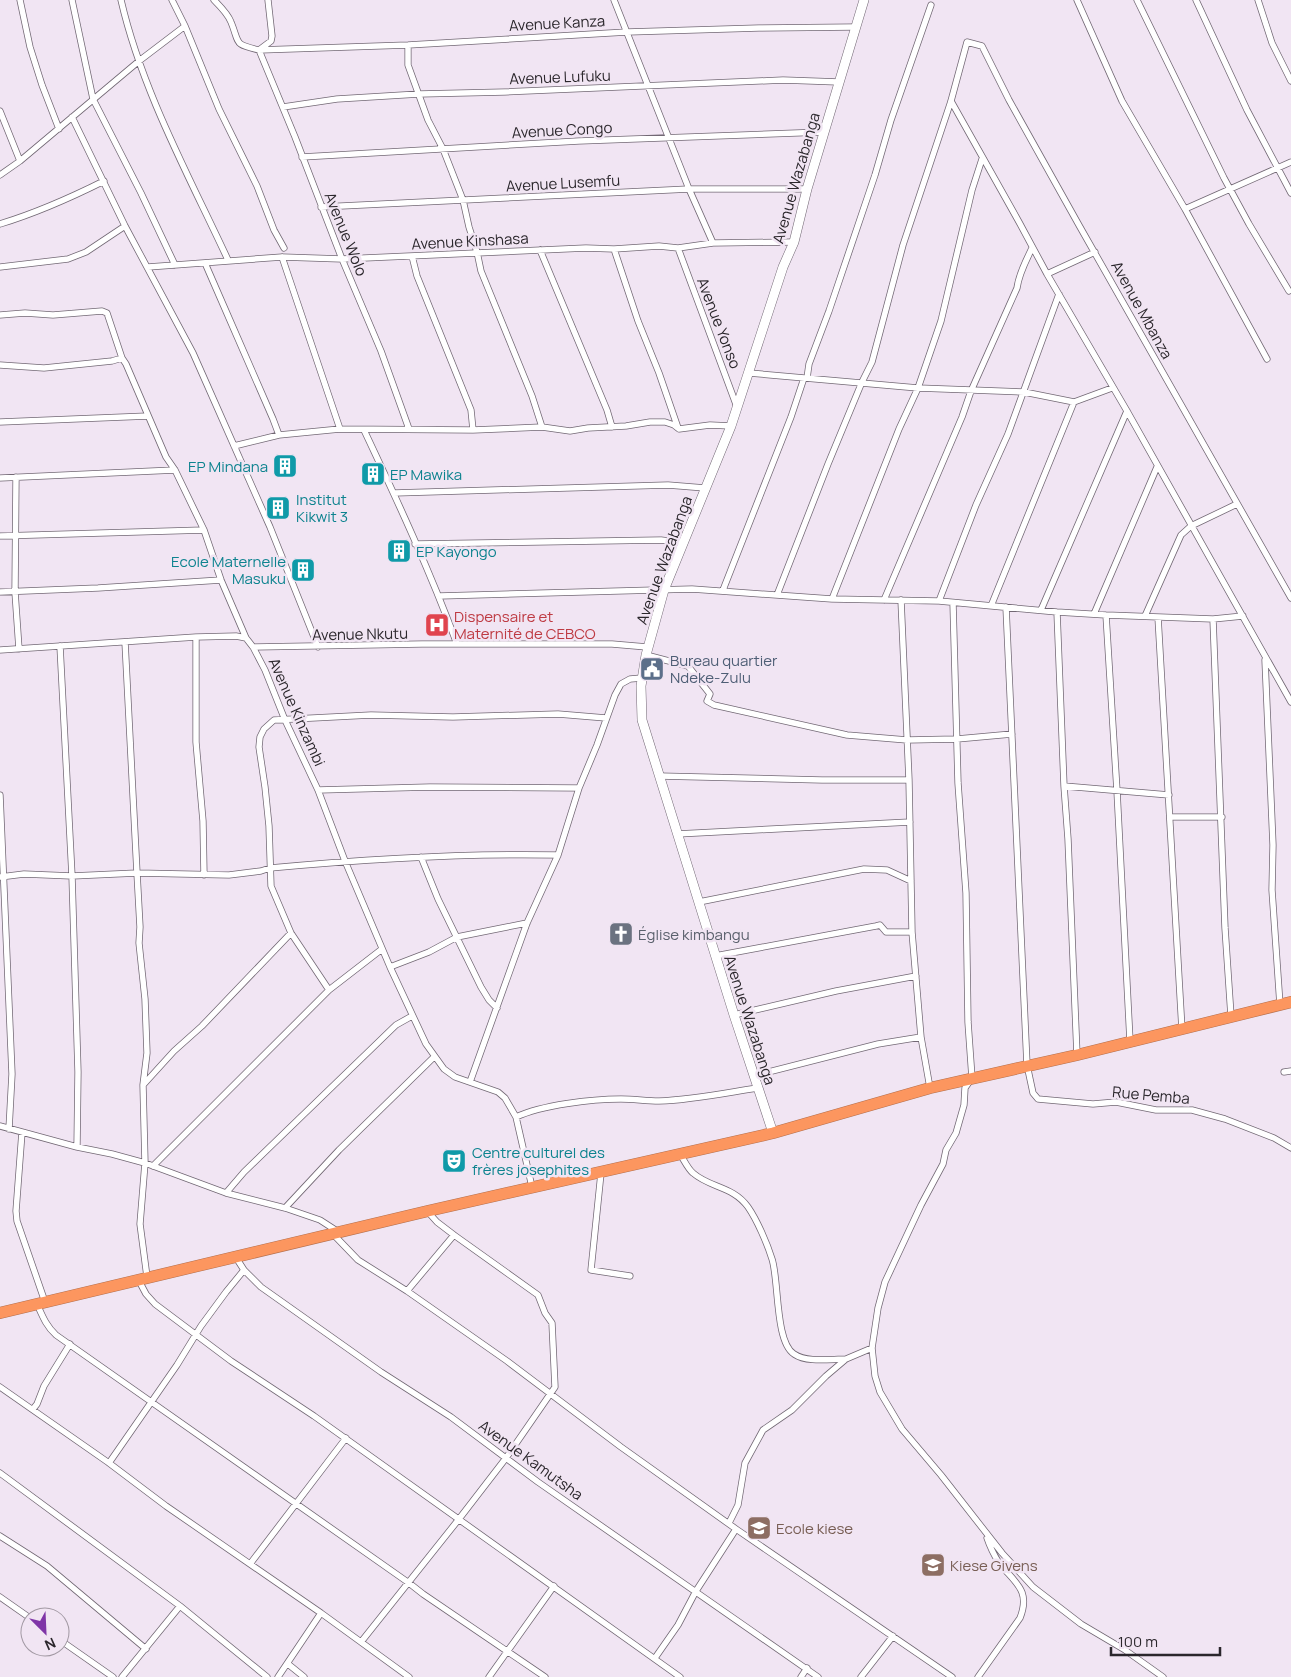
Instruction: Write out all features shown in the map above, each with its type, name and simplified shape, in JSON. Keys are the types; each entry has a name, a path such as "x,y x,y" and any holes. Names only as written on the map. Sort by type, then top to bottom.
{"highway":[{"path":"0,1313 428,1211 773,1134 930,1088 1182,1030 1286,1003"}],"main road":[{"name":"Avenue Wazabanga","path":"773,1134 715,956 642,720 642,678 647,651 664,590 731,426 783,267 794,242 807,189 864,0"}],"street":[{"path":"20,0 30,47 59,129"},
{"path":"72,0 93,99 175,265"},
{"path":"120,0 139,61 158,110 228,260"},
{"path":"172,0 185,26 219,108 257,186 274,230 284,248"},
{"path":"214,0 228,18 236,40 242,46 259,50 271,41 272,36 268,0"},
{"path":"614,0 712,243"},
{"path":"1077,0 1122,101 1185,209 1267,359"},
{"path":"1137,0 1230,188 1289,291"},
{"path":"1196,0 1247,110 1291,193"},
{"path":"1258,0 1272,43 1291,81"},
{"path":"723,590 791,417 829,311 837,282 875,175 891,120 931,5"},
{"path":"0,176 139,61 185,26"},
{"name":"Avenue Kanza","path":"259,50 627,32 855,27"},
{"name":"Avenue Mbanza","path":"950,101 967,42 982,46 1009,100 1094,252 1291,598"},
{"path":"408,44 408,65 428,120 443,149 464,200 481,271 532,396 542,426"},
{"name":"Avenue Wolo","path":"259,50 342,259 381,351 409,429"},
{"name":"Avenue Lufuku","path":"283,107 337,99 419,94 783,80 839,82"},
{"path":"950,101 1157,467 1184,510 1191,526 1291,702"},
{"path":"777,595 828,464 872,362 903,245 950,101"},
{"path":"0,111 20,161"},
{"path":"72,116 125,226 193,353 270,527 318,647"},
{"name":"Avenue Congo","path":"302,157 670,137 824,132"},
{"path":"832,599 898,429 918,388 942,321 972,190 982,159"},
{"path":"1185,209 1276,167 1291,162"},
{"path":"0,224 33,214 104,181"},
{"name":"Avenue Lusemfu","path":"321,207 689,189 807,189"},
{"path":"0,267 68,259 86,252 125,226"},
{"name":"Avenue Kinshasa","path":"148,267 282,257 342,259 586,248 614,249 659,246 678,248 712,243 794,242"},
{"name":"Avenue Yonso","path":"678,248 737,406"},
{"path":"884,600 971,391 1014,296 1020,273 1032,248"},
{"path":"614,249 638,321 659,373 678,429"},
{"path":"540,250 607,410 612,427"},
{"path":"1047,274 1094,252"},
{"path":"412,256 417,276 471,410 473,430"},
{"path":"282,257 340,429"},
{"path":"205,263 273,418 278,435"},
{"path":"939,601 976,505 1008,434 1059,294"},
{"name":"Avenue Kinzambi","path":"0,315 25,313 53,315 102,311 107,313 122,358 166,458 175,470 204,530 221,580 246,638 265,670 285,720 318,790 344,861 412,1016 426,1044 444,1070 455,1077 498,1092 505,1098 516,1117 533,1188"},
{"path":"0,365 44,368 112,361 122,358"},
{"path":"749,374 918,388 1024,392 1074,402 1112,388"},
{"path":"991,606 1074,402"},
{"path":"1041,610 1127,411"},
{"path":"0,422 148,416"},
{"path":"234,446 278,435 340,429 473,430 542,426 570,431 650,422 665,422 674,425 678,429 731,426"},
{"path":"364,430 439,596 456,644"},
{"path":"1094,614 1157,467"},
{"path":"0,478 175,470"},
{"path":"16,477 17,535 15,592 19,649"},
{"path":"394,493 668,484 705,488"},
{"path":"1145,616 1181,535 1191,526 1237,504"},
{"path":"0,536 204,530"},
{"path":"416,544 642,540 683,543"},
{"path":"0,592 221,580"},
{"path":"439,596 664,590 671,588 723,590 832,599 939,601 1057,612 1158,618 1213,619 1243,616"},
{"path":"901,600 909,780 912,932 921,1037 930,1088"},
{"path":"953,603 957,739 966,893 968,1022 972,1078 965,1088 964,1105 956,1133 946,1150 943,1164 920,1205 885,1282 878,1308 872,1348 874,1376 880,1392 902,1429 941,1475 984,1531 1033,1587 1081,1624 1125,1650 1163,1677"},
{"path":"1006,607 1027,1065"},
{"path":"1057,612 1077,1055"},
{"path":"1106,615 1130,1041"},
{"path":"1158,618 1182,1030"},
{"path":"1213,619 1225,928 1231,1016"},
{"path":"0,650 196,637 236,636 246,638"},
{"path":"196,637 196,742 203,821 204,875"},
{"path":"125,642 138,873 138,943 145,999 147,1053 143,1085 145,1163 140,1224 143,1278 146,1294 155,1304 231,1361 346,1438 680,1677"},
{"name":"Avenue Nkutu","path":"253,648 456,644 612,644 647,651 688,666 710,694 707,701 714,705 847,735 907,740 957,739 1012,734"},
{"path":"60,646 72,876 78,1072 78,1147"},
{"path":"1265,657 1273,845 1272,890 1286,1003"},
{"path":"470,1082 527,923 558,855 578,788 597,745 615,694 622,684 630,678 642,678"},
{"path":"329,990 291,933 271,886 270,835 259,747 260,736 264,729 274,720 370,715 453,717 558,714 606,718"},
{"path":"659,776 813,780 909,780"},
{"path":"1064,786 1169,796"},
{"path":"318,790 430,787 578,788"},
{"path":"0,795 2,877 12,1074 10,1129"},
{"path":"1171,817 1222,817"},
{"path":"677,834 910,822"},
{"path":"2,877 24,874 72,876 138,873 237,874 270,868 344,861 497,854 558,855"},
{"path":"421,857 438,898 481,987 489,1000 497,1008"},
{"path":"699,902 864,869 887,870 911,881"},
{"path":"390,967 429,952 457,937 527,923"},
{"path":"715,956 876,926 880,926 886,932 912,932"},
{"path":"143,1085 174,1051 202,1026 291,933"},
{"path":"153,1166 329,990 382,949"},
{"path":"734,1015 836,991 916,976"},
{"path":"226,1193 244,1172 396,1025 412,1016"},
{"path":"754,1076 878,1044 921,1037"},
{"path":"285,1208 339,1150 434,1057"},
{"name":"Rue Pemba","path":"1027,1065 1033,1093 1038,1099 1093,1104 1116,1102 1156,1110 1192,1110 1225,1119 1274,1138 1291,1148"},
{"path":"1284,1072 1291,1071"},
{"path":"516,1117 530,1111 595,1100 659,1101 758,1088"},
{"path":"0,1126 145,1163 226,1193 285,1208 320,1220 336,1233 358,1260 407,1291 552,1394 621,1448 736,1529 952,1677"},
{"path":"22,1132 16,1211 17,1221 50,1330 423,1594 546,1677"},
{"path":"680,1154 692,1173 730,1190 748,1208 772,1260 781,1325 789,1350 800,1358 846,1359"},
{"path":"601,1173 591,1270 630,1276"},
{"path":"361,1642 460,1519 506,1458 552,1394 555,1387 552,1323 545,1313 538,1296 437,1222 428,1211"},
{"path":"407,1291 454,1235"},
{"name":"Avenue Kamutsha","path":"235,1256 244,1270 261,1287 381,1372 451,1417 506,1458 818,1677"},
{"path":"109,1462 226,1292 244,1270"},
{"path":"33,1410 44,1386 70,1344"},
{"path":"729,1523 738,1505 745,1463 763,1430 792,1410 846,1359 872,1348"},
{"path":"0,1387 109,1462 166,1506 321,1613 408,1677"},
{"path":"250,1564 346,1438"},
{"path":"0,1474 180,1606 267,1677"},
{"path":"655,1658 678,1625 696,1591 736,1529"},
{"path":"978,1677 1020,1618 1024,1607 1021,1588 998,1561 984,1531"},
{"path":"0,1536 47,1566 146,1649"},
{"path":"489,1677 554,1586"},
{"path":"0,1597 20,1611"},
{"path":"122,1677 180,1606"},
{"path":"278,1677 321,1613"},
{"path":"861,1677 893,1636"},
{"path":"70,1647 113,1677"},
{"path":"288,1664 304,1677"},
{"path":"801,1677 807,1668"}],"place":[{"name":"EP Mindana","path":"285,466"},
{"name":"EP Mawika","path":"373,474"},
{"name":"Institut Kikwit 3","path":"278,508"},
{"name":"EP Kayongo","path":"399,551"},
{"name":"Ecole Maternelle Masuku","path":"303,570"},
{"name":"Dispensaire et Maternité de CEBCO","path":"437,625"},
{"name":"Bureau quartier Ndeke-Zulu","path":"652,669"},
{"name":"Église kimbangu","path":"621,934"},
{"name":"Centre culturel des frères josephites","path":"454,1161"},
{"name":"Ecole kiese","path":"759,1528"},
{"name":"Kiese Givens","path":"933,1565"}]}
